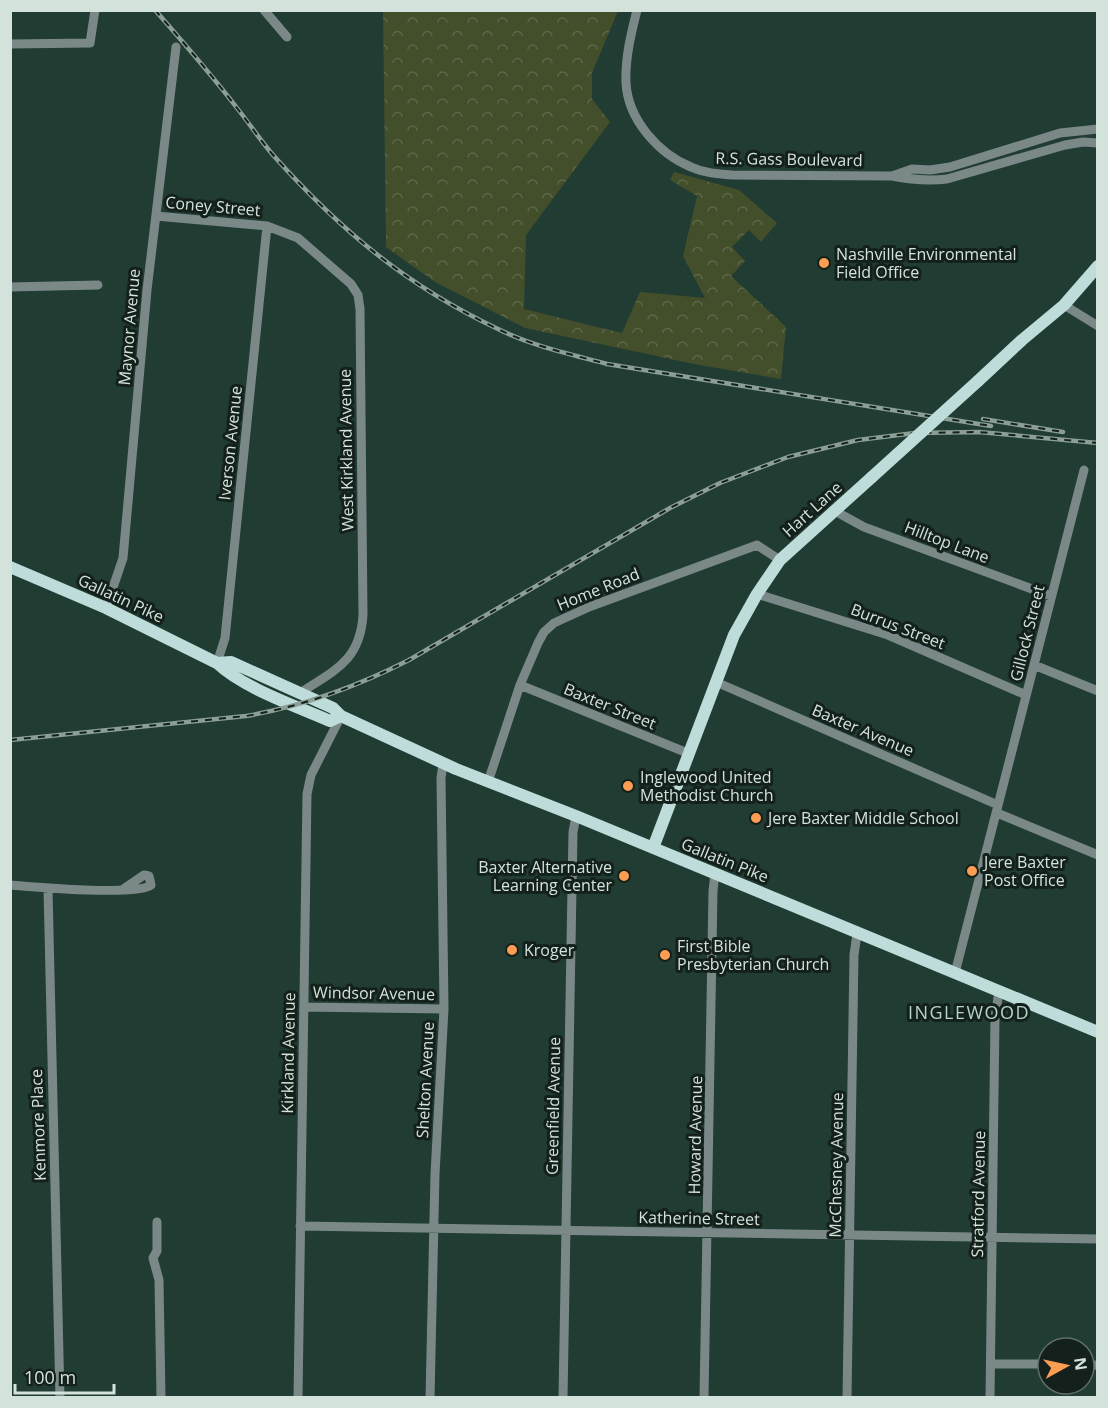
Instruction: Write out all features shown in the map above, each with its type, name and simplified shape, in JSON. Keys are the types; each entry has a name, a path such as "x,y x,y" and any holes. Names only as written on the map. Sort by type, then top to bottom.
{"main road":[{"name":"Hart Lane","path":"653,849 734,635 757,594 780,560 1064,305 1098,266"},
{"name":"Gallatin Pike","path":"10,567 106,608 217,663 229,674 302,709 330,721 341,716"},
{"name":"Gallatin Pike","path":"217,663 231,662 333,708 341,716 443,764 576,816 1098,1032"}],"street":[{"path":"10,44 90,43 95,10"},
{"path":"264,10 286,37"},
{"name":"R.S. Gass Boulevard","path":"638,10 629,41 627,64 626,85 631,105 641,125 654,142 672,158 713,174 892,176 912,180 947,179 1065,145 1083,142 1098,143"},
{"name":"Maynor Avenue","path":"106,608 123,558 147,290 176,47"},
{"name":"R.S. Gass Boulevard","path":"892,176 912,169 930,170 950,167 1042,138 1098,129"},
{"name":"Coney Street","path":"156,216 267,226"},
{"name":"Iverson Avenue","path":"217,663 225,638 267,226"},
{"name":"West Kirkland Avenue","path":"267,226 298,238 351,284 358,295 360,309 362,632 357,647 339,668 300,693"},
{"path":"10,287 98,285"},
{"path":"1064,305 1098,326"},
{"name":"Gillock Street","path":"955,973 1084,470"},
{"name":"Hilltop Lane","path":"835,511 864,527 1052,596"},
{"name":"Home Road","path":"488,782 520,685 544,632 554,622 757,545 780,560"},
{"name":"Burrus Street","path":"757,594 888,635 1026,695"},
{"path":"1034,665 1098,691"},
{"name":"Baxter Avenue","path":"716,682 1098,855"},
{"name":"Baxter Street","path":"520,685 690,754"},
{"name":"Kirkland Avenue","path":"297,1398 308,794 311,775 341,716"},
{"name":"Shelton Avenue","path":"430,1398 433,1227 444,1008 441,778 443,764"},
{"name":"Greenfield Avenue","path":"563,1398 573,832 576,816"},
{"name":"Howard Avenue","path":"704,1398 715,873"},
{"path":"10,885 48,889 122,890"},
{"name":"Kenmore Place","path":"48,889 60,1398"},
{"name":"McChesney Avenue","path":"847,1398 854,955 858,934"},
{"name":"Stratford Avenue","path":"990,1398 996,1018 999,991"},
{"name":"Windsor Avenue","path":"304,1007 444,1008"},
{"path":"157,1222 157,1251 153,1258 159,1280 161,1398"},
{"name":"Katherine Street","path":"300,1226 1098,1239"},
{"path":"991,1364 1036,1364"}],"green space":[{"path":"383,11 618,11 592,73 592,99 610,122 526,235 524,309 622,333 640,292 705,298 683,256 697,196 670,180 674,172 739,190 777,223 761,242 749,230 732,247 745,261 731,276 786,327 781,379 699,365 525,328 435,282 386,247"}],"railway":[{"path":"155,10 217,83 273,155 324,208 376,254 404,275 498,329 538,345 607,364 991,426"},
{"path":"983,419 1063,432"},
{"path":"10,740 246,716 288,707 329,694 369,679 409,660 670,508 720,483 788,457 858,440 915,433 979,432 1098,443"}],"place":[{"name":"Nashville Environmental Field Office","path":"824,263"},
{"name":"Inglewood United Methodist Church","path":"628,786"},
{"name":"Jere Baxter Middle School","path":"756,818"},
{"name":"Jere Baxter Post Office","path":"972,871"},
{"name":"Baxter Alternative Learning Center","path":"624,876"},
{"name":"Kroger","path":"512,950"},
{"name":"First Bible Presbyterian Church","path":"665,955"}],"district":[{"name":"INGLEWOOD","path":"969,1013"}]}
